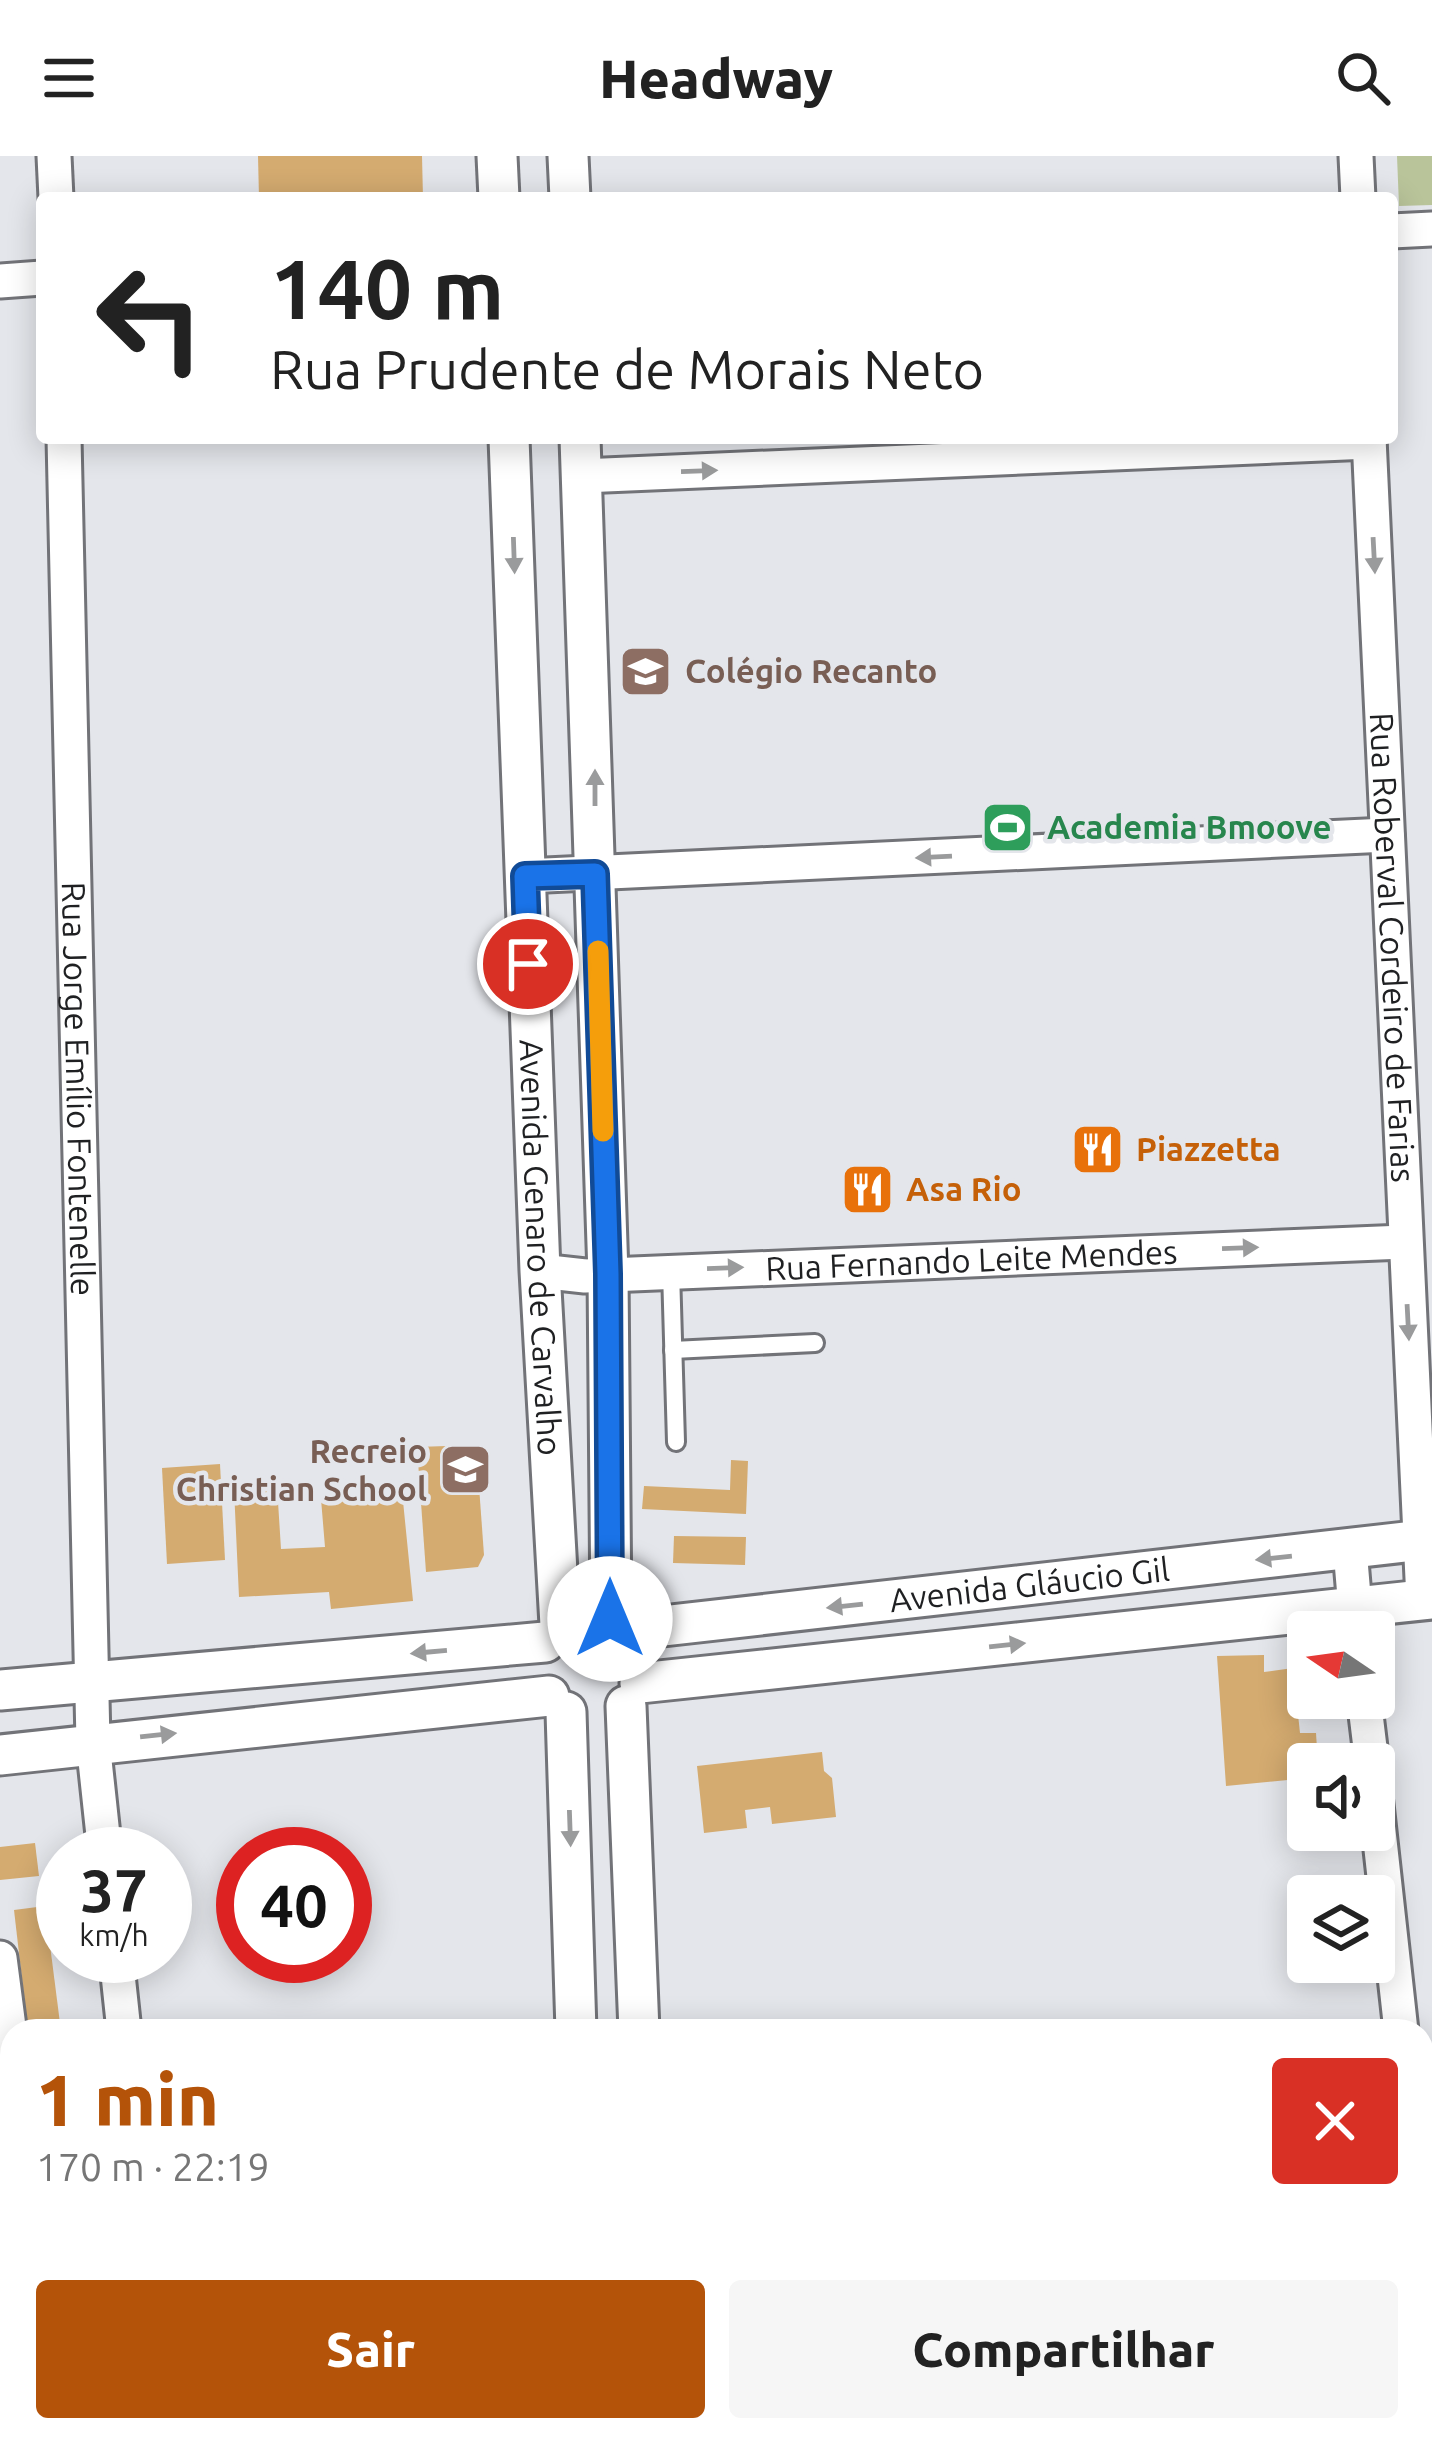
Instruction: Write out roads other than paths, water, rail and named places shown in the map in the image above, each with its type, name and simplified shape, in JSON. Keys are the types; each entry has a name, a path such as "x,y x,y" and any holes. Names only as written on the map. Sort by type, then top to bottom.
{"street":[{"path":"54,156 56,192"},
{"path":"497,156 499,192"},
{"path":"568,156 569,192"},
{"path":"1356,156 1358,192"},
{"path":"1398,231 1432,229"},
{"path":"0,281 36,278"},
{"name":"Rua Jorge Emílio Fontenelle","path":"64,444 93,1742 102,1827"},
{"name":"Avenida Genaro de Carvalho","path":"509,444 552,1634"},
{"path":"581,457 1184,444"},
{"name":"Rua Roberval Cordeiro de Farias","path":"1369,444 1404,1242 1427,1599"},
{"name":"Avenida Genaro de Carvalho","path":"581,457 619,1624"},
{"path":"525,876 1387,836"},
{"name":"Rua Fernando Leite Mendes","path":"539,1271 608,1274 1404,1242"},
{"name":"Avenida Gláucio Gil","path":"619,1624 1425,1540"},
{"path":"1350,1549 1355,1611"},
{"name":"Avenida Gláucio Gil","path":"1388,1611 1427,1599"},
{"path":"0,1690 552,1634 593,1615 619,1624 642,1655 633,1695 639,2019"},
{"name":"Avenida Gláucio Gil","path":"633,1695 1287,1628"},
{"path":"552,1634 539,1670 558,1704 575,2019"},
{"path":"0,1755 93,1742 558,1704 586,1718 633,1695"},
{"path":"1381,1851 1400,2019"},
{"path":"0,1958 8,2019"},
{"path":"119,1983 123,2019"}],"lane":[{"path":"671,1270 676,1442"},
{"path":"674,1350 815,1343"}],"place":[{"name":"Colégio Recanto","path":"646,671"},
{"name":"Academia Bmoove","path":"1008,827"},
{"name":"Piazzetta","path":"1097,1149"},
{"name":"Asa Rio","path":"867,1189"},
{"name":"Recreio Christian School","path":"466,1470"}]}
